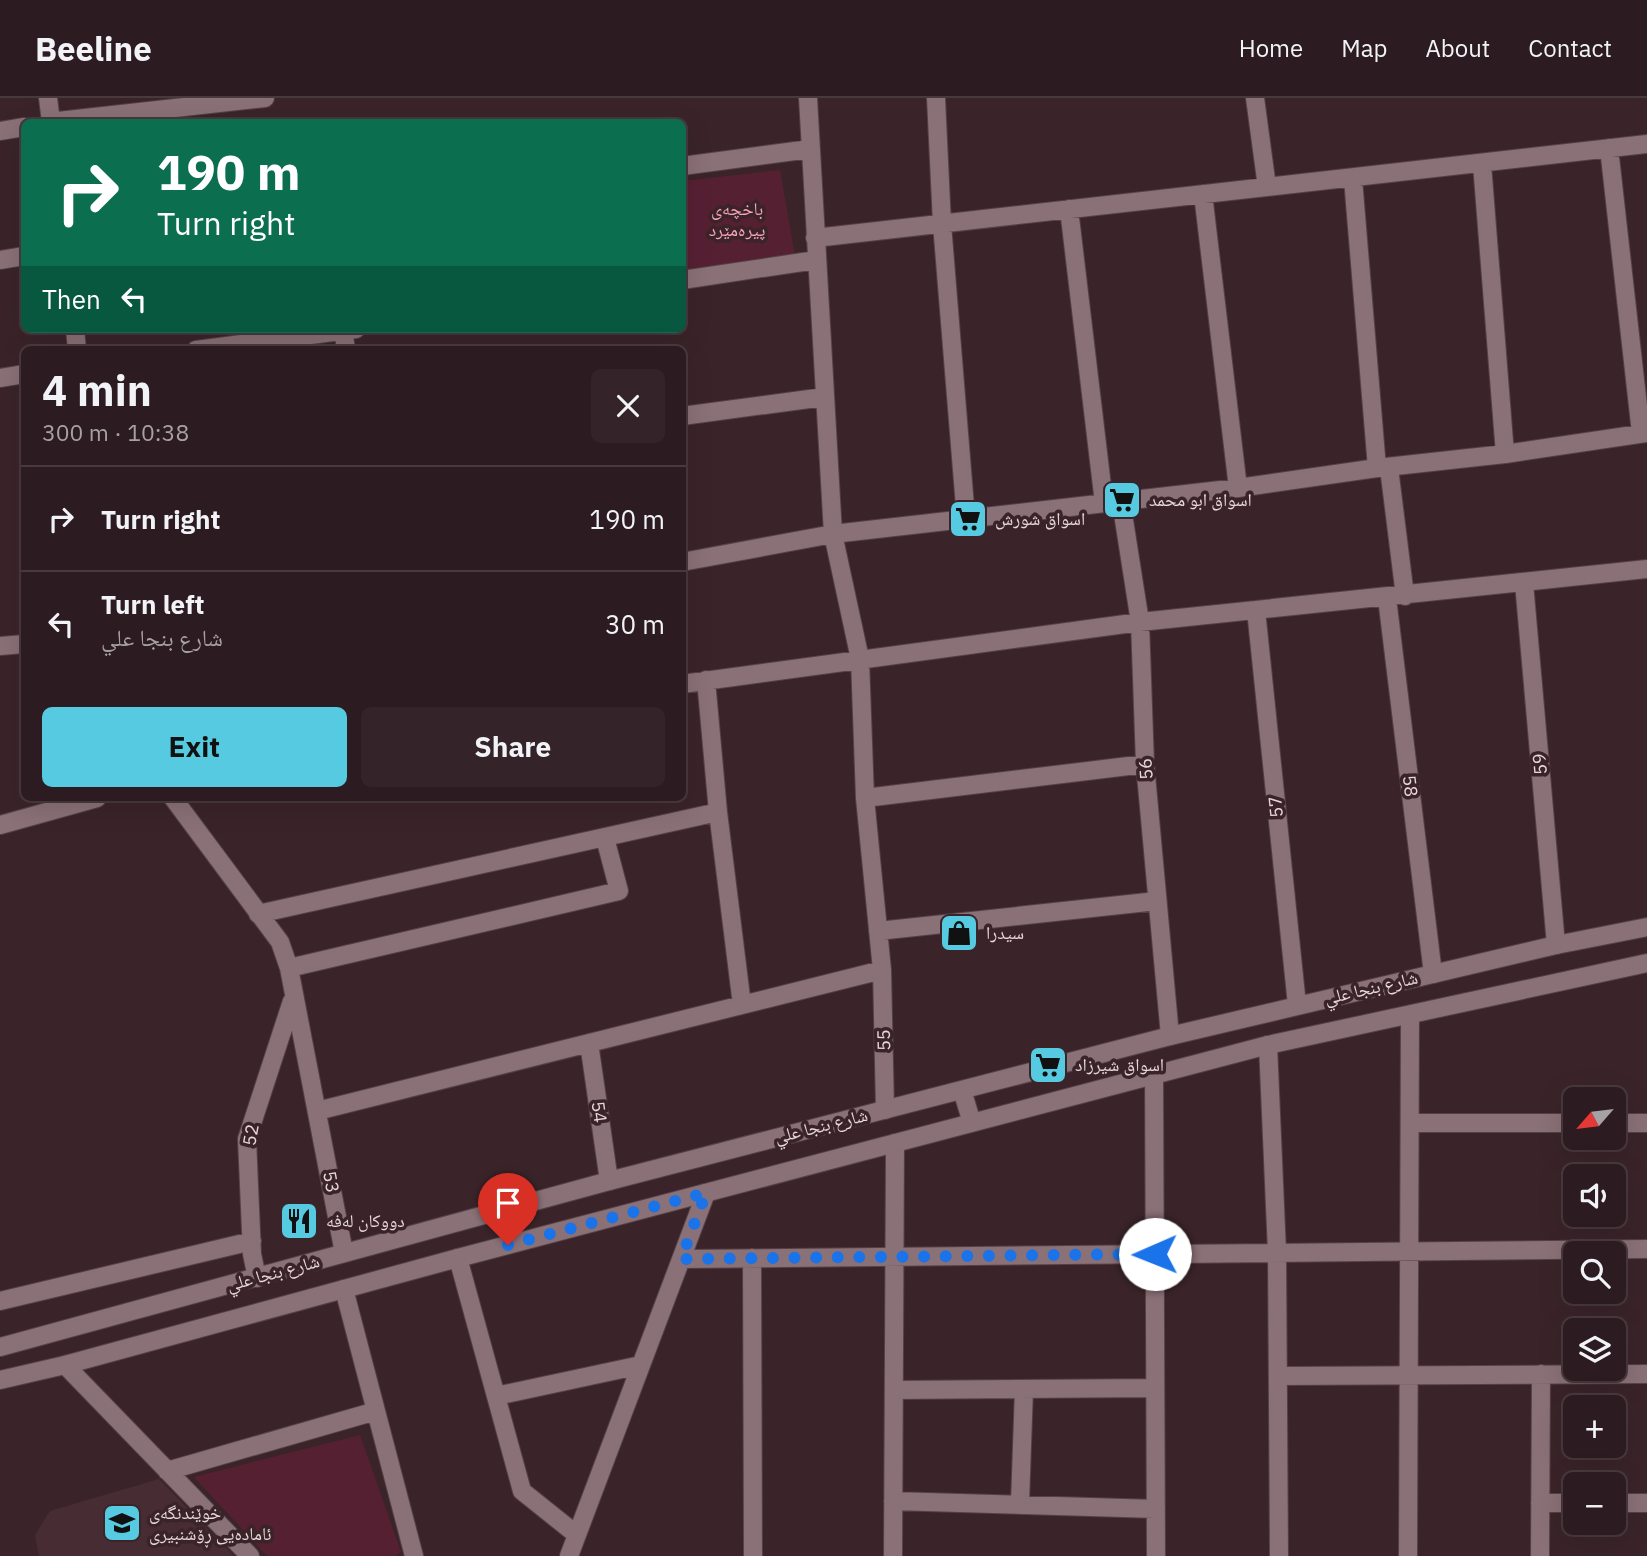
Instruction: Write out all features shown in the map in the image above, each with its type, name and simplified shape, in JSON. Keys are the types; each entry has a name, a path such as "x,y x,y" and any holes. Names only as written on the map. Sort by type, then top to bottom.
{"street":[{"path":"48,98 50,119"},
{"path":"77,119 265,98"},
{"name":"55","path":"807,98 833,534 860,659 865,798 882,970 885,1110"},
{"path":"936,98 942,224 965,519"},
{"path":"1255,98 1267,187"},
{"path":"0,131 21,128"},
{"path":"815,238 1647,144"},
{"path":"686,561 833,534 1238,488 1505,454 1644,433 1609,148"},
{"path":"686,165 810,149"},
{"path":"1482,164 1505,454"},
{"name":"58","path":"1353,179 1433,974"},
{"path":"1203,194 1238,488"},
{"name":"56","path":"1069,209 1112,502 1140,622 1145,764 1170,1036"},
{"path":"0,260 21,256"},
{"path":"686,279 816,260"},
{"path":"226,346 325,333"},
{"path":"0,378 21,374"},
{"path":"686,415 824,397"},
{"path":"686,683 1140,622 1647,569"},
{"name":"59","path":"1524,583 1556,945"},
{"name":"57","path":"1256,610 1297,1005"},
{"path":"0,646 21,644"},
{"path":"706,680 718,812 742,1005"},
{"path":"865,798 1145,764"},
{"path":"0,825 86,801"},
{"name":"53","path":"175,801 280,942 289,968 344,1253"},
{"path":"258,914 718,812"},
{"path":"289,968 619,891 605,838"},
{"path":"878,931 1157,901"},
{"name":"شارع بنجا علي","path":"0,1347 609,1181 1170,1036 1556,945 1647,928"},
{"name":"شارع بنجا علي","path":"0,1380 65,1365 458,1258 1268,1045 1647,963"},
{"path":"317,1111 882,970"},
{"name":"52","path":"257,1278 251,1241 247,1139 293,998"},
{"path":"1408,1556 1410,1016"},
{"name":"54","path":"589,1043 609,1181"},
{"path":"1268,1045 1277,1252 1279,1556"},
{"path":"1154,1075 1156,1556"},
{"path":"962,1090 972,1123"},
{"path":"1410,1123 1563,1123"},
{"path":"1626,1123 1647,1123"},
{"path":"893,1556 895,1143"},
{"path":"569,1556 706,1193"},
{"path":"0,1301 251,1241"},
{"path":"681,1259 1647,1249"},
{"path":"458,1258 522,1491 577,1535"},
{"path":"752,1258 753,1556"},
{"path":"344,1289 413,1556"},
{"path":"65,1365 250,1556"},
{"path":"496,1396 641,1365"},
{"path":"1540,1556 1541,1374"},
{"path":"1279,1376 1647,1374"},
{"path":"894,1390 1155,1388"},
{"path":"1020,1503 1024,1389"},
{"path":"167,1471 376,1411"},
{"path":"893,1501 1156,1509"},
{"path":"1541,1503 1563,1503"},
{"path":"1626,1503 1647,1503"}],"shaded area":[{"name":"خوێندنگەی ئامادەیی ڕۆشنبیری","path":"159,1479 234,1556 39,1556 35,1535 50,1511"}],"green space":[{"name":"باخچەی پیرەمێرد","path":"780,170 795,256 686,273 686,181"},
{"path":"360,1435 401,1552 395,1556 267,1556 194,1477"}],"place":[{"name":"اسواق ابو محمد","path":"1122,500"},
{"name":"اسواق شورش","path":"968,519"},
{"name":"سيدرا","path":"959,933"},
{"name":"اسواق شيرزاد","path":"1048,1065"},
{"name":"دووكان لەفە","path":"299,1221"},
{"name":"خوێندنگەی ئامادەیی ڕۆشنبیری","path":"122,1523"}],"route":[{"path":"508,1245 706,1193 681,1259 1155,1254"}]}
